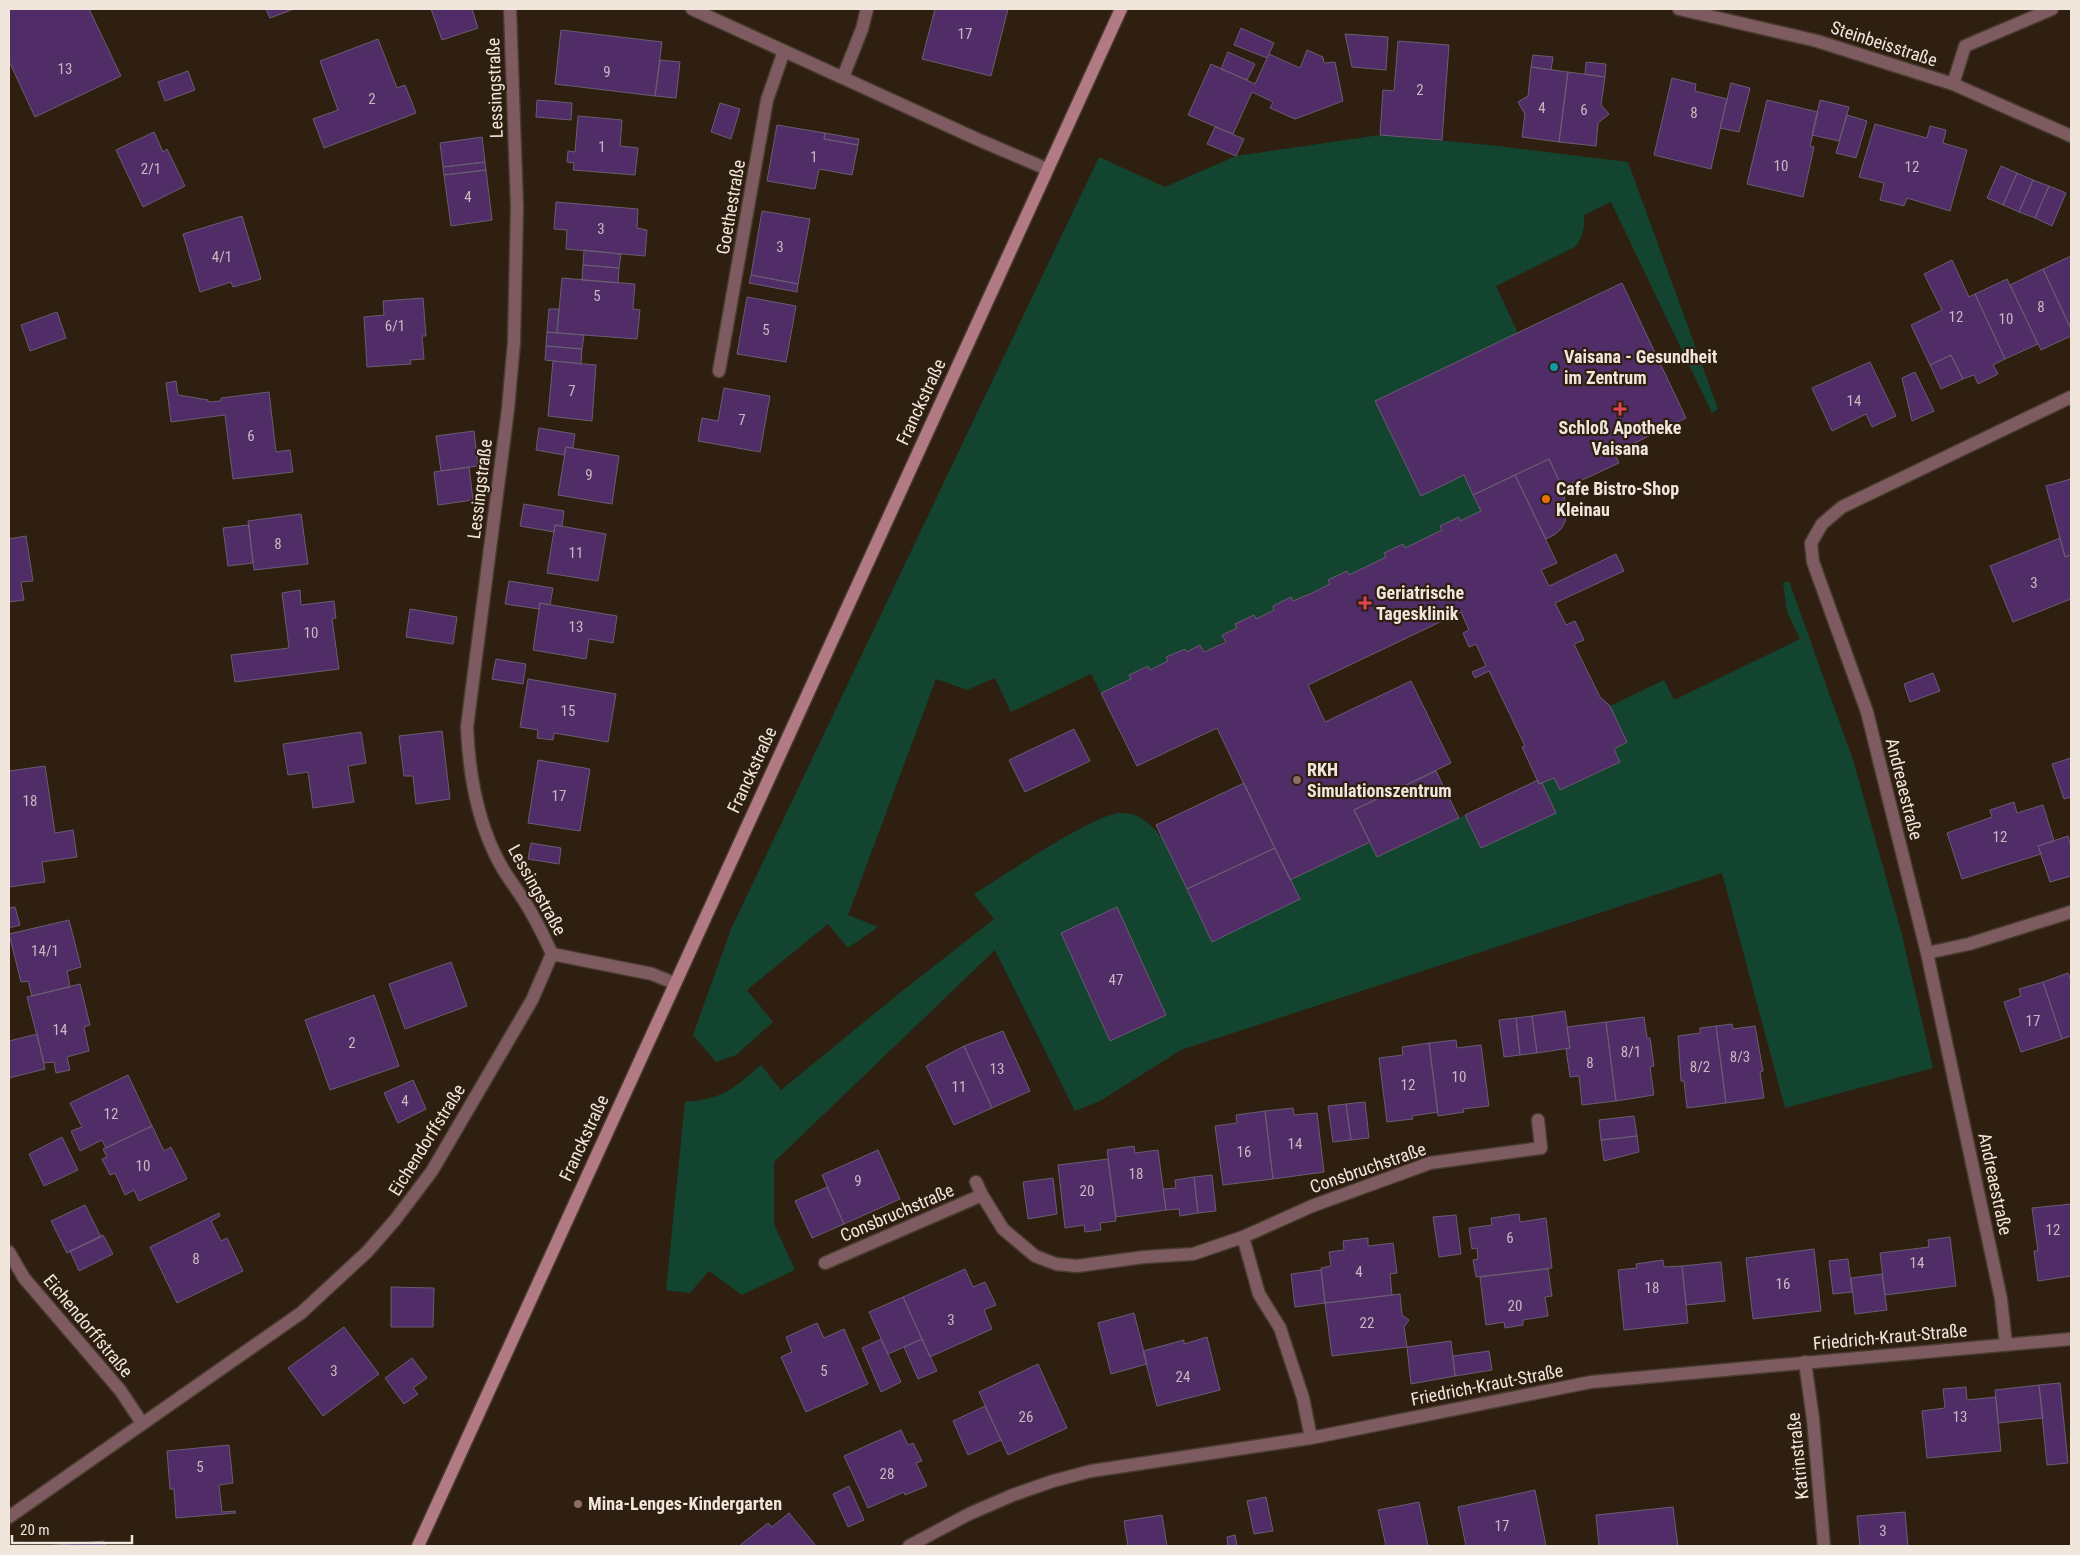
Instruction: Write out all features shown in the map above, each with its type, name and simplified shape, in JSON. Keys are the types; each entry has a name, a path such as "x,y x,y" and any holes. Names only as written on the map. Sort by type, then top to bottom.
{"street":[{"name":"Lessingstraße","path":"510,9 518,207 514,342 508,409 467,727 469,765 475,798 485,830 500,863 533,915 552,954"},
{"path":"692,9 843,76 978,140 1047,169"},
{"path":"843,76 862,29 867,9"},
{"name":"Franckstraße","path":"418,1546 1120,9"},
{"name":"Steinbeisstraße","path":"1679,9 1817,41 1953,84 2071,136"},
{"path":"1953,84 1966,46 2052,9"},
{"name":"Goethestraße","path":"719,371 767,100 777,66 784,51"},
{"name":"Andreaestraße","path":"2006,1345 2001,1299 1927,953 1867,712 1813,562 1811,544 1822,524 1842,507 2071,397"},
{"path":"1927,953 1969,944 2071,912"},
{"path":"552,954 652,974 674,984"},
{"name":"Eichendorffstraße","path":"9,1517 301,1313 367,1252 395,1220 432,1171 532,1000 552,954"},
{"name":"Consbruchstraße","path":"976,1182 1003,1229 1035,1256 1056,1264 1077,1266 1144,1257 1193,1254 1243,1237 1312,1206 1430,1163 1541,1148 1538,1120"},
{"name":"Consbruchstraße","path":"825,1263 982,1195"},
{"path":"1243,1237 1260,1294 1280,1328 1303,1398 1311,1438"},
{"name":"Eichendorffstraße","path":"9,1252 24,1278 120,1390 142,1423"},
{"name":"Friedrich-Kraut-Straße","path":"909,1546 927,1541 1013,1494 1091,1471 1311,1438 1591,1382 2071,1339"},
{"name":"Katrinstraße","path":"1806,1362 1813,1418 1824,1546"}],"green space":[{"path":"1380,135 1490,145 1628,162 1718,409 1712,413 1611,202 1584,215 1583,232 1575,247 1496,286 1518,333 1464,475 1481,511 1460,521 1459,518 1440,527 1442,530 1405,548 1403,544 1385,553 1386,557 1349,575 1347,571 1329,580 1330,584 1293,601 1291,597 1273,606 1274,610 1256,619 1254,615 1217,646 1199,651 1187,652 1184,649 1166,657 1168,661 1150,670 1147,666 1129,675 1131,679 1101,693 1091,674 1011,712 995,678 967,690 936,679 848,915 878,927 848,948 828,924 747,990 773,1022 736,1055 716,1062 693,1035 731,929 1099,157 1165,187 1236,156"},
{"path":"1789,581 1854,763 1901,931 1933,1068 1785,1108 1722,873 1181,1050 1100,1101 1075,1111 995,950 774,1162 774,1224 795,1270 742,1295 709,1271 690,1293 666,1290 685,1102 698,1101 727,1091 761,1065 781,1090 994,919 974,894 1026,861 1070,834 1108,816 1121,813 1139,817 1154,828 1162,838 1212,941 1290,880 1370,842 1377,857 1465,815 1481,848 1542,783 1554,778 1561,790 1620,762 1614,749 1627,742 1610,706 1664,680 1674,700 1800,639 1787,612 1783,583"}],"building":[{"path":"9,9 89,9 121,76 35,117 9,61"},
{"path":"266,9 294,9 270,18"},
{"path":"431,9 472,9 478,28 442,40"},
{"path":"935,9 1008,9 991,76 922,59"},
{"path":"1241,28 1274,43 1267,58 1234,45"},
{"path":"561,30 662,42 655,96 555,84"},
{"path":"1345,34 1388,37 1386,70 1352,67"},
{"path":"378,39 397,88 405,85 416,113 324,148 313,119 338,110 320,61"},
{"path":"1398,41 1449,45 1442,140 1380,135 1383,90 1394,91"},
{"path":"1307,50 1323,57 1324,63 1335,62 1343,101 1295,119 1270,108 1273,102 1252,92 1233,134 1188,115 1211,64 1255,84 1269,54 1300,68"},
{"path":"1228,52 1255,64 1247,80 1221,69"},
{"path":"1533,55 1553,57 1551,70 1531,67"},
{"path":"660,60 680,62 676,98 655,96"},
{"path":"1586,62 1606,64 1605,77 1585,74"},
{"path":"1531,67 1568,72 1559,142 1522,137 1525,114 1518,102 1528,96"},
{"path":"188,71 195,90 165,101 158,82"},
{"path":"1568,72 1605,77 1601,105 1609,114 1598,123 1596,146 1559,142"},
{"path":"1672,78 1696,84 1695,91 1727,99 1711,169 1654,155"},
{"path":"1731,83 1750,88 1739,132 1720,128"},
{"path":"537,100 572,103 571,120 536,117"},
{"path":"1767,100 1818,112 1810,146 1814,147 1803,197 1747,184"},
{"path":"1820,100 1849,107 1839,141 1812,135"},
{"path":"720,103 740,109 731,139 711,132"},
{"path":"1847,115 1867,121 1856,158 1836,153"},
{"path":"578,116 622,120 620,146 638,148 635,175 573,170 574,163 567,162 568,151 575,152"},
{"path":"1875,124 1927,138 1930,126 1946,130 1943,143 1967,150 1950,211 1907,198 1904,206 1880,200 1884,183 1859,177"},
{"path":"777,125 825,133 824,139 858,145 852,175 819,169 815,189 767,181"},
{"path":"1215,127 1244,139 1236,156 1207,144"},
{"path":"154,132 163,152 167,149 185,186 143,207 116,150"},
{"path":"825,133 859,139 858,145 824,139"},
{"path":"482,137 485,162 443,167 440,143"},
{"path":"485,162 486,170 444,175 443,167"},
{"path":"2001,166 2017,173 2003,205 1987,198"},
{"path":"486,170 492,220 451,226 444,175"},
{"path":"2017,173 2033,180 2019,212 2003,205"},
{"path":"2033,180 2049,186 2035,218 2019,212"},
{"path":"2049,186 2066,193 2052,226 2035,218"},
{"path":"556,202 638,209 637,228 647,230 645,256 566,249 567,230 554,229"},
{"path":"762,211 810,219 798,284 751,275"},
{"path":"242,216 261,279 233,287 231,282 200,292 183,234"},
{"path":"584,250 621,254 619,268 583,265"},
{"path":"2071,256 2071,329 2043,269"},
{"path":"1952,260 1969,297 1975,294 2005,359 1993,365 1998,374 1978,384 1974,375 1963,379 1951,355 1930,365 1911,325 1942,310 1924,274"},
{"path":"583,265 619,268 618,283 582,280"},
{"path":"2043,269 2071,329 2071,336 2041,350 2010,285"},
{"path":"751,275 798,284 797,292 749,283"},
{"path":"562,278 635,284 633,309 640,310 637,339 557,333"},
{"path":"2007,279 2038,344 2005,359 1975,294"},
{"name":"Vaisana - Gesundheit im Zentrum","path":"1622,283 1686,418 1614,453 1619,463 1563,489 1549,459 1473,495 1464,475 1421,496 1375,401"},
{"path":"747,297 796,306 786,362 737,354"},
{"path":"423,298 426,336 422,336 424,359 410,360 411,364 367,367 364,317 384,315 383,301"},
{"path":"549,309 559,309 557,333 547,332"},
{"path":"57,312 66,338 30,351 21,325"},
{"path":"547,332 584,335 582,349 546,346"},
{"path":"546,346 582,349 581,364 545,360"},
{"path":"1951,355 1963,379 1941,389 1930,365"},
{"path":"553,361 596,365 592,421 548,416"},
{"path":"1870,362 1896,416 1872,427 1866,414 1832,431 1812,388"},
{"path":"1915,372 1934,411 1912,421 1902,378"},
{"path":"176,381 178,395 208,400 208,402 221,401 221,398 269,392 276,452 290,450 293,472 233,479 225,415 171,422 166,383"},
{"path":"724,388 770,396 760,452 698,441 702,418 718,421"},
{"path":"539,428 575,434 573,448 566,447 564,455 536,450"},
{"path":"474,431 478,466 441,471 436,436"},
{"path":"566,447 619,456 612,504 558,495"},
{"name":"Cafe Bistro-Shop Kleinau","path":"1549,459 1563,489 1567,512 1561,529 1546,539 1515,475"},
{"path":"469,467 473,500 438,505 434,472"},
{"path":"1515,475 1557,563 1541,570 1549,586 1616,554 1624,571 1555,603 1566,625 1575,621 1584,640 1574,644 1600,697 1610,706 1627,742 1614,749 1620,762 1560,790 1554,778 1539,784 1522,747 1525,746 1489,671 1475,678 1472,672 1486,666 1476,644 1469,647 1463,633 1469,630 1461,612 1308,685 1325,722 1411,681 1451,763 1354,810 1370,842 1290,880 1217,728 1137,766 1101,693 1131,679 1129,675 1148,666 1150,670 1168,661 1166,657 1185,649 1187,652 1200,645 1204,652 1226,642 1222,635 1237,628 1235,624 1254,615 1256,619 1274,610 1273,606 1291,597 1293,601 1312,593 1330,584 1328,580 1347,571 1349,575 1386,557 1384,553 1403,544 1405,548 1442,530 1440,526 1459,517 1460,521 1481,511 1473,495"},
{"path":"2071,479 2071,555 2065,557 2046,486"},
{"path":"524,504 564,511 562,526 555,525 554,532 520,526"},
{"path":"301,514 308,564 254,570 248,521"},
{"path":"249,525 253,563 228,566 223,528"},
{"path":"555,525 606,534 598,581 547,573"},
{"path":"26,536 33,581 21,582 24,600 9,602 9,539"},
{"path":"2060,538 2065,557 2071,555 2071,599 2013,622 1990,566"},
{"path":"509,581 553,588 550,605 540,603 539,609 505,604"},
{"path":"300,590 301,605 334,601 336,618 332,619 339,669 235,682 231,655 289,648 282,593"},
{"path":"540,603 617,616 613,643 589,639 586,659 533,650"},
{"path":"410,609 457,617 453,644 406,637"},
{"path":"496,659 526,664 523,684 492,679"},
{"path":"1933,673 1940,691 1910,702 1904,684"},
{"path":"528,679 616,694 608,742 554,733 553,740 537,738 538,730 520,727"},
{"path":"1074,729 1090,761 1025,792 1009,760"},
{"path":"442,731 450,799 416,804 413,776 404,776 399,736"},
{"path":"361,732 366,763 348,766 354,802 313,808 308,772 288,775 283,744"},
{"path":"2071,758 2071,797 2064,799 2052,764"},
{"path":"538,760 590,769 580,831 528,823"},
{"path":"45,766 55,833 73,830 77,857 42,862 45,882 9,887 9,771"},
{"path":"1436,771 1459,818 1377,857 1354,810"},
{"path":"1538,780 1539,784 1542,783 1556,813 1481,848 1465,815"},
{"path":"1244,783 1275,848 1187,889 1156,825"},
{"path":"2014,802 2017,813 2043,805 2054,841 2038,846 2041,854 1962,879 1947,833 1992,817 1990,810"},
{"path":"2068,836 2071,846 2071,876 2050,882 2038,846"},
{"path":"531,843 561,848 559,864 528,859"},
{"path":"1275,848 1300,899 1212,942 1187,889"},
{"path":"15,907 20,925 9,928 9,908"},
{"path":"1117,907 1166,1015 1110,1041 1061,933"},
{"path":"69,920 81,967 67,971 70,987 32,996 28,981 21,982 9,934"},
{"path":"451,962 467,1006 405,1029 389,984"},
{"path":"2068,973 2071,980 2071,1036 2062,1039 2043,982"},
{"path":"2043,982 2062,1039 2021,1052 2004,1002 2021,996 2019,989"},
{"path":"80,984 90,1025 84,1027 89,1051 67,1057 70,1070 56,1073 54,1062 44,1063 27,997"},
{"path":"374,995 399,1066 330,1090 305,1020"},
{"path":"1565,1011 1570,1048 1537,1053 1532,1016"},
{"path":"1532,1016 1537,1053 1520,1055 1516,1018"},
{"path":"1644,1017 1647,1038 1650,1038 1654,1066 1650,1067 1654,1095 1616,1101 1606,1022"},
{"path":"1516,1018 1520,1055 1504,1057 1499,1020"},
{"path":"1606,1022 1616,1101 1582,1105 1579,1076 1570,1077 1566,1049 1570,1048 1567,1027"},
{"path":"1732,1024 1733,1029 1755,1026 1763,1071 1760,1072 1764,1098 1726,1103 1716,1026"},
{"path":"1716,1026 1726,1103 1687,1108 1684,1081 1681,1081 1678,1036 1700,1033 1700,1028"},
{"path":"1003,1031 1030,1091 992,1108 964,1046"},
{"path":"37,1034 45,1069 9,1078 9,1041"},
{"path":"1456,1040 1457,1048 1481,1045 1489,1106 1463,1109 1464,1112 1438,1116 1429,1043"},
{"path":"1429,1043 1438,1112 1412,1116 1413,1119 1387,1122 1379,1058 1403,1055 1402,1047"},
{"path":"964,1046 992,1108 954,1125 926,1066"},
{"path":"128,1075 152,1126 106,1148 102,1140 80,1151 71,1131 82,1127 70,1103"},
{"path":"413,1080 426,1109 398,1123 384,1093"},
{"path":"1365,1102 1369,1138 1351,1140 1346,1104"},
{"path":"1346,1104 1351,1140 1333,1142 1328,1106"},
{"path":"1293,1108 1294,1115 1317,1113 1324,1172 1273,1179 1265,1111"},
{"path":"1265,1111 1273,1179 1223,1185 1215,1126 1237,1123 1236,1115"},
{"path":"1634,1116 1637,1136 1601,1140 1599,1120"},
{"path":"152,1126 164,1151 171,1147 187,1179 139,1201 134,1190 125,1195 115,1173 110,1175 102,1159 107,1157 103,1149"},
{"path":"1637,1136 1639,1152 1604,1161 1601,1140"},
{"path":"62,1137 78,1170 44,1186 29,1154"},
{"path":"1134,1146 1135,1153 1158,1150 1166,1210 1116,1217 1107,1150"},
{"path":"878,1150 900,1199 844,1224 822,1175"},
{"path":"1108,1159 1116,1221 1100,1223 1101,1230 1085,1232 1084,1225 1065,1228 1058,1165"},
{"path":"1212,1175 1216,1211 1198,1213 1194,1177"},
{"path":"1194,1177 1198,1213 1180,1216 1179,1209 1166,1210 1163,1189 1176,1188 1175,1180"},
{"path":"1053,1178 1057,1214 1028,1219 1023,1182"},
{"path":"827,1187 844,1224 812,1238 795,1201"},
{"path":"2071,1204 2071,1276 2038,1281 2034,1251 2038,1251 2032,1208"},
{"path":"85,1205 101,1237 67,1253 51,1221"},
{"path":"219,1213 220,1216 211,1221 221,1241 227,1238 243,1271 177,1303 150,1247"},
{"path":"1519,1214 1520,1222 1546,1218 1552,1268 1476,1277 1473,1260 1478,1259 1477,1248 1472,1249 1469,1228 1492,1225 1491,1218"},
{"path":"1456,1215 1461,1254 1439,1257 1433,1217"},
{"path":"103,1235 113,1254 79,1271 70,1251"},
{"path":"1950,1237 1956,1286 1885,1295 1880,1253 1929,1247 1928,1240"},
{"path":"1368,1238 1368,1246 1393,1243 1397,1273 1390,1274 1392,1295 1325,1303 1321,1268 1331,1266 1329,1252 1344,1250 1343,1241"},
{"path":"1814,1249 1821,1311 1753,1319 1746,1258"},
{"path":"1848,1259 1852,1292 1833,1294 1829,1261"},
{"path":"1663,1260 1664,1267 1682,1266 1688,1323 1624,1330 1618,1270 1637,1268 1636,1264"},
{"path":"1721,1262 1725,1301 1686,1305 1682,1266"},
{"path":"965,1269 973,1287 985,1282 996,1305 984,1310 992,1329 930,1357 903,1297"},
{"path":"1548,1269 1552,1296 1545,1297 1548,1316 1523,1320 1523,1325 1505,1328 1504,1322 1486,1325 1480,1277"},
{"path":"1321,1270 1325,1303 1295,1307 1291,1274"},
{"path":"1882,1274 1887,1310 1855,1314 1851,1278"},
{"path":"391,1287 434,1288 433,1327 391,1327"},
{"path":"1400,1294 1402,1315 1409,1320 1404,1327 1407,1347 1332,1356 1325,1303"},
{"path":"903,1297 922,1339 888,1354 869,1312"},
{"path":"1134,1313 1147,1364 1111,1374 1098,1323"},
{"path":"817,1323 824,1338 844,1329 868,1384 806,1412 781,1357 792,1352 786,1337"},
{"path":"344,1327 379,1374 323,1416 288,1368"},
{"path":"1207,1337 1220,1390 1157,1406 1143,1351 1184,1340 1184,1344"},
{"path":"881,1339 901,1382 881,1392 862,1348"},
{"path":"922,1339 937,1371 918,1379 904,1347"},
{"path":"1451,1341 1455,1376 1411,1384 1407,1347"},
{"path":"1489,1351 1492,1370 1455,1376 1453,1356"},
{"path":"412,1358 427,1378 413,1388 418,1394 404,1404 385,1378"},
{"path":"1038,1364 1067,1428 1008,1455 979,1392"},
{"path":"2060,1383 2068,1463 2047,1465 2039,1385"},
{"path":"2039,1385 2043,1418 1998,1423 1995,1390"},
{"path":"1966,1387 1967,1400 1996,1397 2001,1451 1927,1458 1922,1411 1945,1408 1943,1389"},
{"path":"985,1406 1001,1440 968,1455 953,1421"},
{"path":"901,1430 908,1445 913,1443 922,1461 916,1463 927,1486 905,1495 904,1492 868,1508 844,1456"},
{"path":"229,1445 233,1483 219,1485 222,1512 235,1511 236,1513 176,1518 174,1489 170,1489 167,1451"},
{"path":"849,1486 864,1520 848,1527 833,1494"},
{"path":"1535,1490 1546,1546 1466,1546 1458,1507"},
{"path":"1266,1497 1273,1531 1254,1534 1247,1501"},
{"path":"1419,1502 1428,1546 1386,1546 1378,1510"},
{"path":"1673,1507 1678,1546 1599,1546 1596,1515"},
{"path":"1905,1512 1908,1546 1860,1546 1857,1516"},
{"path":"789,1513 816,1546 739,1546 768,1523 772,1527"},
{"path":"1162,1515 1167,1546 1128,1546 1124,1521"},
{"path":"1235,1535 1237,1546 1228,1546 1227,1537"},
{"path":"104,1541 105,1546 45,1546"}],"place":[{"name":"Vaisana - Gesundheit im Zentrum","path":"1554,367"},
{"name":"Schloß Apotheke Vaisana","path":"1620,409"},
{"name":"Cafe Bistro-Shop Kleinau","path":"1546,499"},
{"name":"Geriatrische Tagesklinik","path":"1365,603"},
{"name":"RKH Simulationszentrum","path":"1297,780"},
{"name":"Mina-Lenges-Kindergarten","path":"578,1504"}]}
